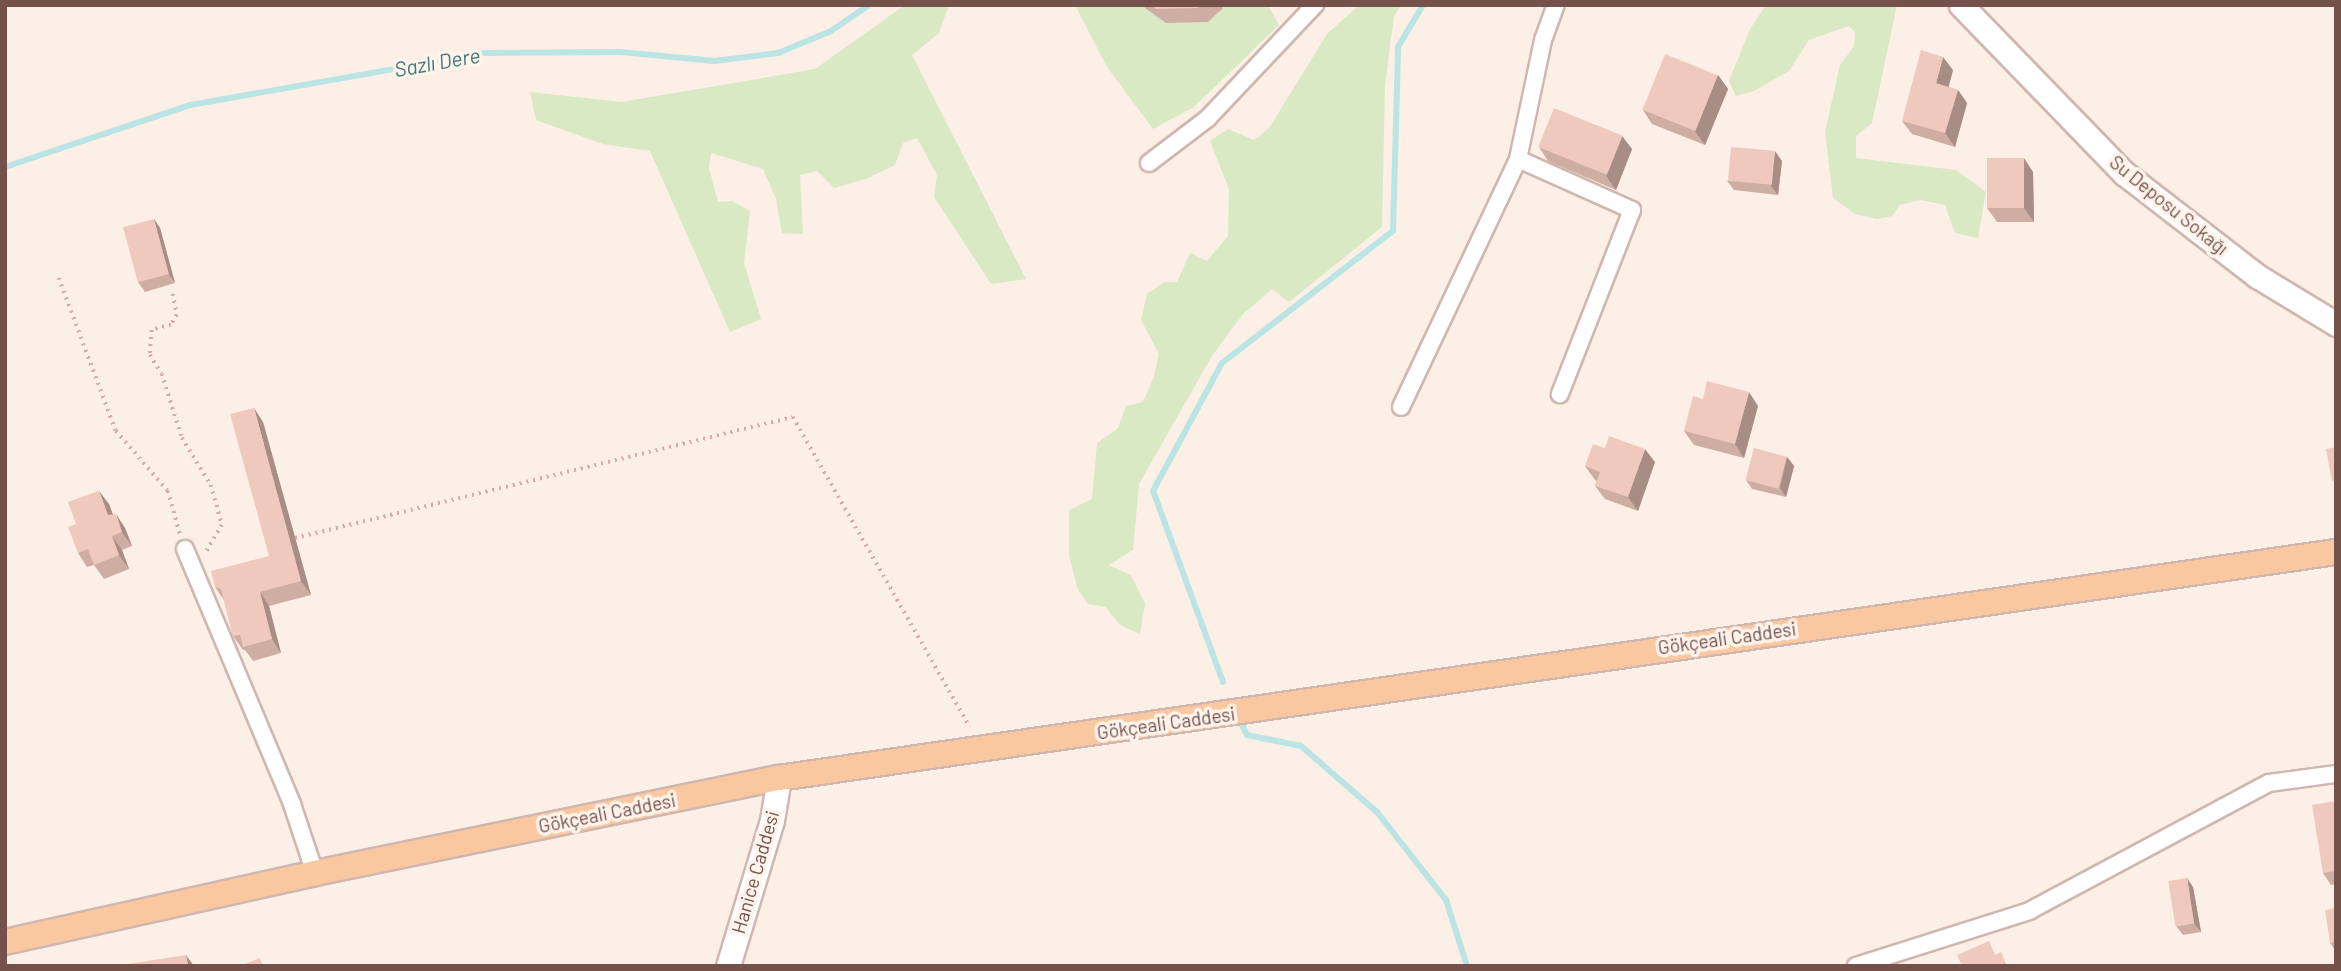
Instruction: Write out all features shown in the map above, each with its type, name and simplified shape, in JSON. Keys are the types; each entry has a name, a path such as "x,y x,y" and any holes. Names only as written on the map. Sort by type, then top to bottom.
{"main road":[{"path":"2299,556 2336,547"},
{"name":"Gökçeali Caddesi","path":"5,942 315,873 779,778 2336,552"}],"street":[{"path":"1149,163 1208,118 1315,5"},
{"path":"1401,407 1518,159 1543,40 1556,5"},
{"name":"Su Deposu Sokağı","path":"1961,5 2125,174 2257,276 2336,324"},
{"path":"1518,159 1632,210 1560,394"},
{"path":"185,550 292,804 315,873"},
{"path":"1856,966 2029,911 2269,783 2336,774"},
{"name":"Hanice Caddesi","path":"728,966 772,820 779,778"}],"path":[{"path":"59,278 116,431 168,491 185,550"},
{"path":"173,294 177,315 171,324 152,330 150,355 162,374 182,438 211,485 222,525 205,555 192,567"},
{"path":"295,538 793,417 982,748"}],"green space":[{"path":"905,5 949,5 939,33 912,55 1026,279 991,284 934,197 937,175 917,138 903,143 895,165 868,178 834,188 817,171 800,175 803,234 782,233 776,199 763,169 711,153 709,168 718,202 732,201 750,211 744,263 761,319 730,332 650,151 603,144 536,120 530,92 622,102 815,69"},
{"path":"1075,5 1268,5 1279,25 1194,107 1153,129 1107,67"},
{"path":"1359,5 1401,5 1394,16 1385,85 1382,227 1289,302 1272,289 1243,314 1212,356 1139,484 1133,550 1109,565 1131,575 1145,604 1140,634 1120,625 1106,607 1088,604 1078,590 1069,556 1069,510 1092,499 1097,443 1118,428 1126,406 1143,402 1154,376 1159,354 1141,320 1147,294 1164,282 1177,282 1190,253 1207,261 1228,236 1229,189 1210,141 1228,129 1254,140 1269,128 1327,34"},
{"path":"1766,5 1897,5 1872,123 1856,136 1856,158 1956,170 1986,192 1978,238 1955,233 1945,205 1920,200 1900,205 1892,216 1877,219 1855,214 1833,198 1825,132 1840,65 1854,46 1855,32 1849,26 1809,40 1789,71 1754,91 1736,96 1729,81 1750,29"}],"building":[{"path":"1151,5 1201,5 1198,8 1156,9"},
{"path":"1921,50 1943,57 1936,83 1958,90 1945,133 1902,121"},
{"path":"1665,54 1718,75 1695,131 1643,110"},
{"path":"1554,108 1623,136 1607,175 1538,147"},
{"path":"1731,147 1775,151 1772,185 1728,181"},
{"path":"1987,158 2024,158 2024,208 1987,208"},
{"path":"154,219 169,274 138,282 123,227"},
{"path":"1707,381 1749,392 1735,444 1684,431 1693,396 1703,399"},
{"path":"254,408 301,581 260,592 272,639 243,647 240,635 233,636 221,589 215,587 211,571 269,556 230,414"},
{"path":"1609,436 1645,449 1628,497 1595,486 1600,472 1585,466 1593,444 1605,448"},
{"path":"2336,447 2336,480 2332,481 2326,449"},
{"path":"1754,448 1787,457 1778,489 1745,480"},
{"path":"99,491 108,515 116,514 122,532 112,536 119,555 94,565 88,549 78,553 68,527 76,524 68,502"},
{"path":"2336,801 2336,871 2323,873 2312,805"},
{"path":"2187,878 2194,923 2175,926 2168,881"},
{"path":"2336,908 2336,942 2330,943 2325,910"},
{"path":"1989,941 1995,955 2001,952 2007,966 1962,966 1957,955"},
{"path":"186,955 188,966 128,966 128,964"},
{"path":"260,958 263,966 240,966"}],"waterway":[{"name":"Sazlı Dere","path":"5,167 190,105 485,53 621,52 715,61 778,53 831,31 869,5"},
{"path":"1223,682 1153,491 1222,363 1393,231 1398,47 1423,5"},
{"path":"1238,716 1247,735 1301,746 1377,812 1446,900 1467,966"}]}
